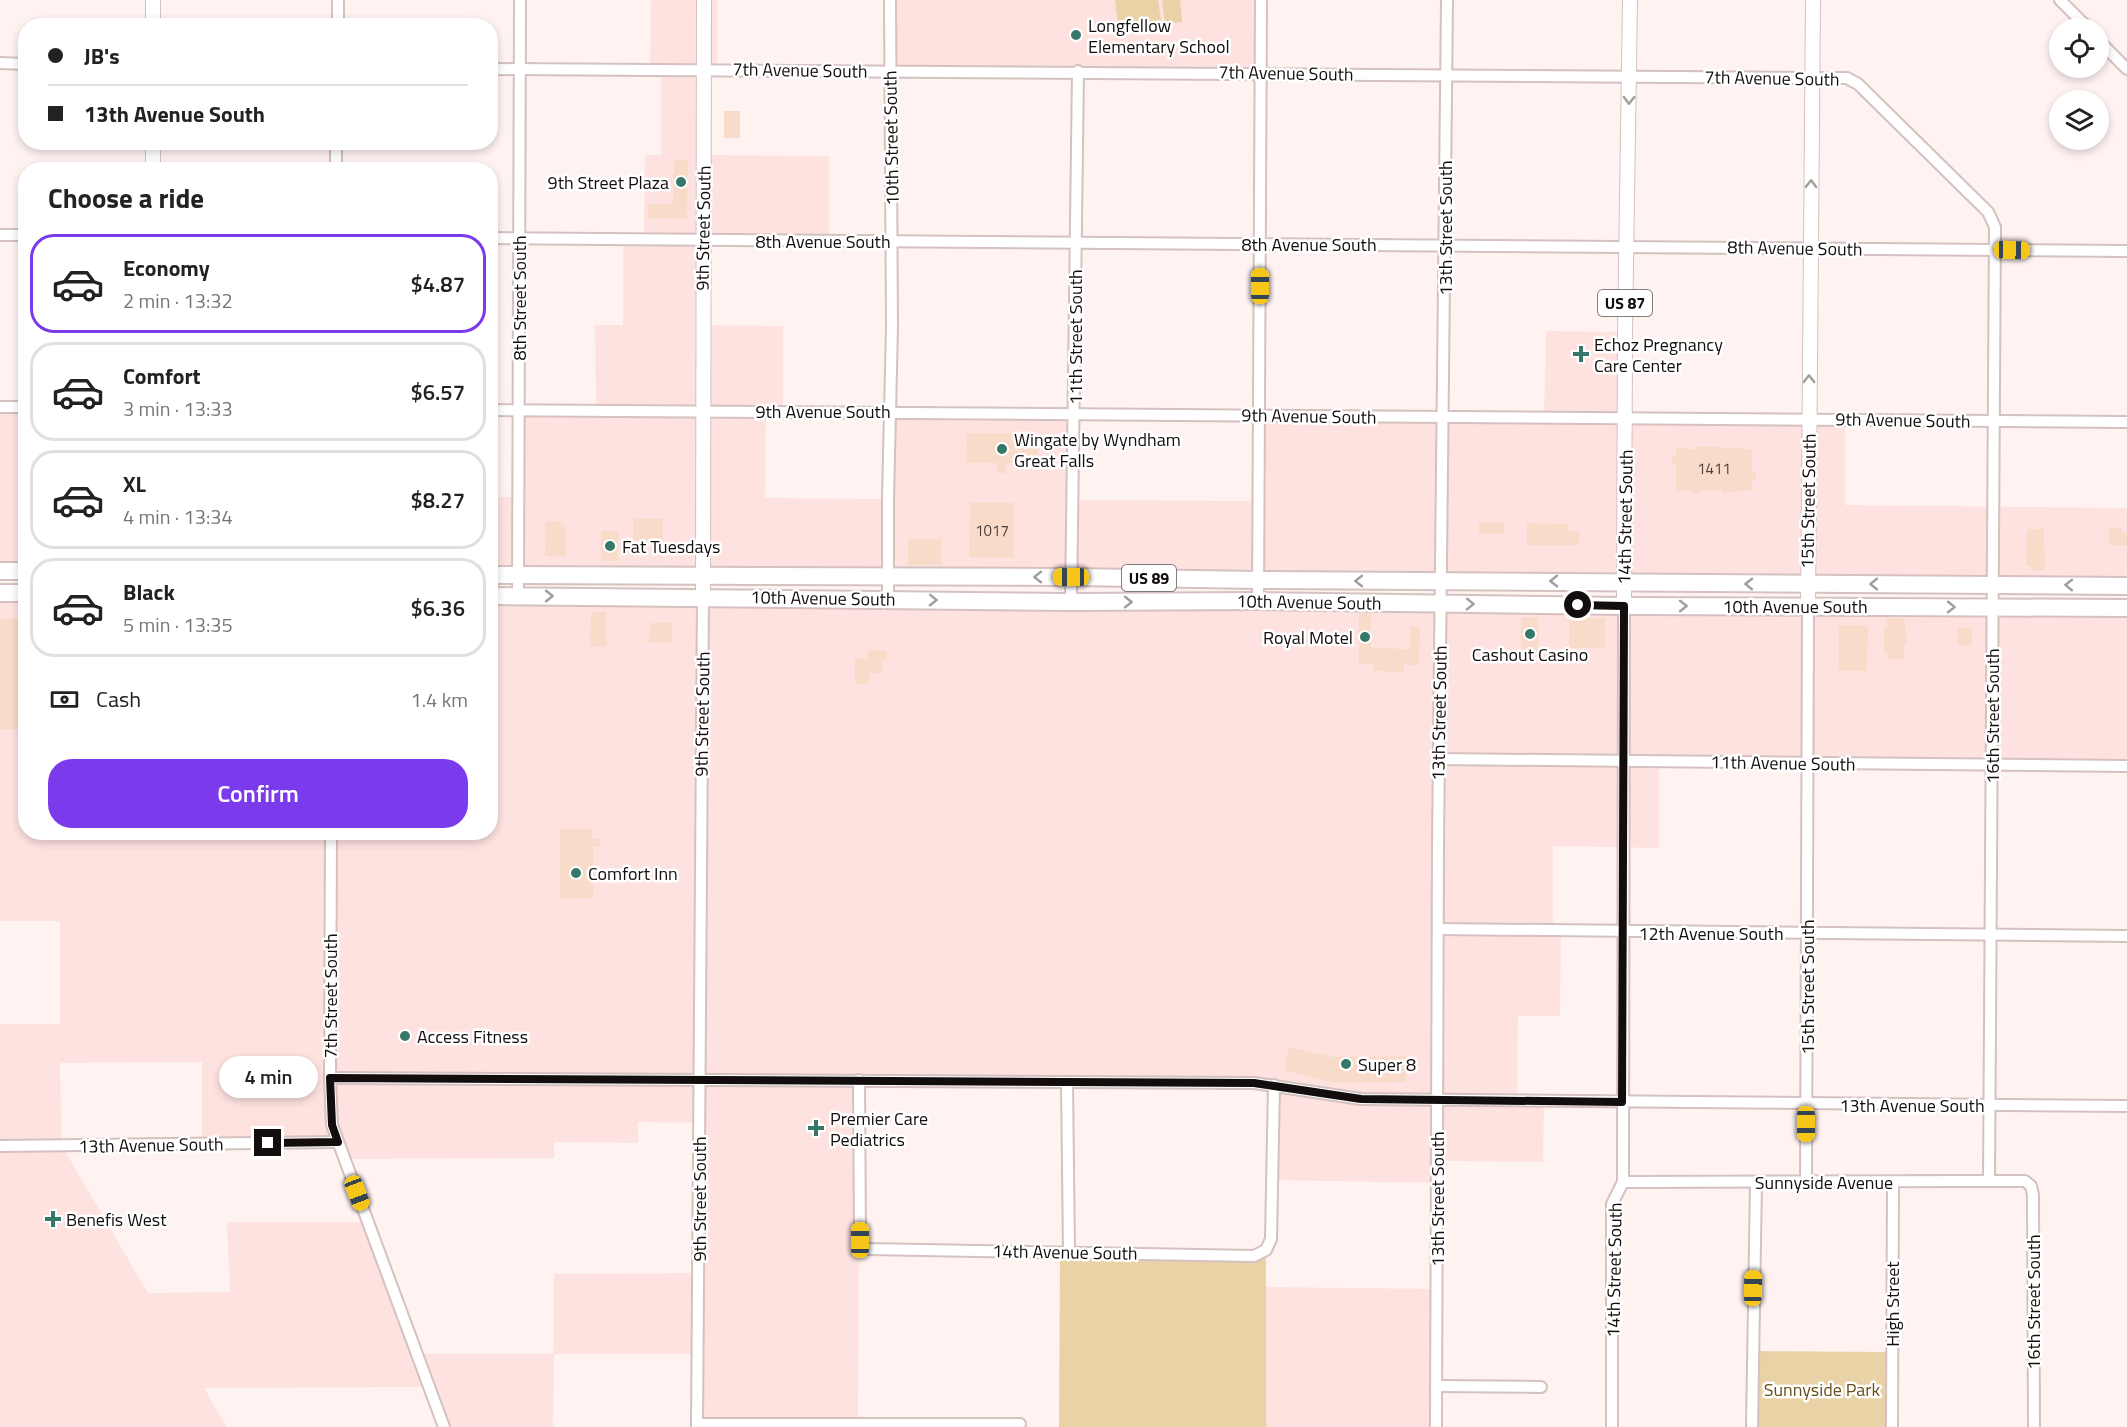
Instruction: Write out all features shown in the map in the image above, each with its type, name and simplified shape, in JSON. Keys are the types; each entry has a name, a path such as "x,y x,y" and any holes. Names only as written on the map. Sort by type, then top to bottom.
{"highway":[{"path":"0,571 18,571"},
{"name":"10th Avenue South","path":"498,575 1071,577 2127,586"},
{"path":"0,593 18,593"},
{"name":"10th Avenue South","path":"498,596 2127,608"}],"main road":[{"path":"153,0 153,18"},
{"name":"9th Street South","path":"703,597 704,0"},
{"name":"14th Street South","path":"1624,606 1630,0"},
{"name":"15th Street South","path":"1808,606 1814,0"}],"street":[{"path":"338,0 338,18"},
{"name":"8th Street South","path":"518,596 520,0"},
{"name":"10th Street South","path":"888,599 892,327 890,0"},
{"path":"1258,601 1261,0"},
{"name":"13th Street South","path":"1436,1427 1440,603 1447,0"},
{"path":"2060,0 2078,18"},
{"path":"2109,51 2127,69"},
{"path":"0,63 18,64"},
{"name":"7th Avenue South","path":"498,69 1261,72 1847,78 1858,84 1988,212 1995,227 1996,250"},
{"name":"11th Street South","path":"1071,602 1078,71"},
{"path":"0,235 18,235"},
{"name":"8th Avenue South","path":"498,238 2127,251"},
{"name":"16th Street South","path":"1989,1181 1996,250"},
{"path":"0,407 18,407"},
{"name":"9th Avenue South","path":"498,410 889,411 2127,422"},
{"name":"9th Street South","path":"697,1425 703,597"},
{"name":"14th Street South","path":"1612,1427 1612,1204 1623,1182 1624,606"},
{"name":"15th Street South","path":"1806,1183 1808,606"},
{"name":"11th Avenue South","path":"1439,759 2127,766"},
{"name":"7th Street South","path":"331,840 330,1078 332,1125 444,1427"},
{"name":"12th Avenue South","path":"1438,929 2127,936"},
{"name":"13th Avenue South","path":"330,1078 1254,1083 1361,1099 2127,1106"},
{"name":"14th Avenue South","path":"859,1080 860,1240 868,1249 1254,1256 1266,1250 1270,1239 1274,1085"},
{"path":"1067,1082 1070,1252"},
{"name":"13th Avenue South","path":"0,1146 338,1142"},
{"name":"16th Street South","path":"2025,1181 2031,1186 2033,1195 2034,1427"},
{"name":"Sunnyside Avenue","path":"1623,1182 2025,1181"},
{"name":"High Street","path":"1892,1427 1893,1182"},
{"path":"1752,1427 1756,1183"},
{"path":"1436,1386 1541,1387"},
{"path":"697,1425 1020,1424"}],"shaded area":[{"path":"651,0 717,0 717,69 705,69 704,155 829,156 829,241 703,240 702,325 783,326 783,411 766,412 765,498 888,499 889,411 1075,413 1074,500 1257,501 1258,415 1544,417 1546,331 1625,332 1626,418 1845,419 1845,505 2127,508 2127,586 498,575 498,497 519,497 519,410 596,411 595,325 623,325 623,239 644,239 645,155 661,155 661,69 650,69"},
{"name":"Longfellow Elementary School","path":"890,0 1261,0 1261,72 890,71"},
{"path":"0,407 18,407 18,571 0,571"},
{"path":"0,593 18,593 18,840 498,840 498,596 2127,608 2127,766 1659,762 1659,848 1553,846 1553,930 1561,931 1560,1016 1518,1016 1517,1101 1544,1101 1543,1162 1438,1161 1437,1183 1272,1180 1274,1086 860,1082 858,1423 697,1427 697,1354 554,1354 553,1427 444,1427 429,1387 204,1388 227,1427 0,1427 0,1024 60,1024 60,921 0,921","holes":["202,1062 202,1144 338,1142 344,1159 554,1158 554,1142 638,1143 638,1122 699,1123 697,1273 554,1274 553,1354 417,1354 367,1222 227,1222 230,1292 148,1293 62,1146 60,1063"]},
{"path":"1266,1287 1437,1289 1436,1427 1266,1427"}],"green space":[{"path":"1115,0 1158,0 1161,20 1118,25"},
{"path":"1162,0 1180,0 1182,22 1165,24"},
{"path":"1266,1250 1266,1427 1059,1427 1060,1252 1253,1256"},
{"name":"Sunnyside Park","path":"1752,1351 1892,1352 1892,1427 1752,1427"}],"building":[{"path":"724,111 740,111 740,138 724,138"},
{"name":"9th Street Plaza","path":"674,160 688,160 687,219 648,218 648,204 673,204"},
{"name":"Wingate by Wyndham Great Falls","path":"967,433 1038,434 1038,464 1006,463 1006,473 997,473 997,463 966,463"},
{"path":"1696,446 1752,449 1752,472 1756,472 1756,480 1752,480 1752,490 1722,493 1722,490 1700,490 1700,493 1692,493 1692,490 1676,490 1676,464 1672,464 1672,455 1676,455 1676,448 1696,449"},
{"path":"970,502 1014,503 1014,558 969,557"},
{"path":"633,518 663,519 663,541 633,541"},
{"path":"546,521 561,521 561,525 566,526 566,557 545,556"},
{"path":"1479,522 1504,523 1504,534 1479,534"},
{"path":"1527,523 1568,524 1568,531 1580,531 1579,545 1527,545"},
{"path":"2109,528 2122,528 2122,533 2127,533 2127,545 2109,545"},
{"path":"2027,529 2044,529 2045,570 2031,570 2031,566 2026,566"},
{"name":"Fat Tuesdays","path":"601,531 618,531 618,561 601,561"},
{"path":"908,539 941,539 941,565 908,565"},
{"path":"591,612 606,612 606,647 590,646"},
{"name":"Royal Motel","path":"1359,613 1371,613 1371,648 1410,649 1410,626 1420,626 1419,665 1404,665 1404,672 1374,671 1374,664 1359,664"},
{"name":"Cashout Casino","path":"1521,617 1538,617 1538,651 1521,651"},
{"path":"1569,618 1605,618 1605,648 1569,648"},
{"path":"1887,618 1904,618 1907,644 1904,644 1904,659 1887,659 1887,652 1884,652 1884,628 1887,628"},
{"path":"0,619 18,619 18,729 0,729"},
{"path":"651,623 671,623 673,643 648,642"},
{"path":"1839,625 1868,626 1867,671 1839,671"},
{"path":"1958,628 1972,628 1972,646 1958,645"},
{"path":"868,650 887,651 887,660 882,660 882,673 869,673 869,684 855,684 855,658 868,658"},
{"name":"Comfort Inn","path":"560,829 592,829 592,839 600,839 600,847 593,847 593,898 560,899"},
{"name":"Super 8","path":"1289,1047 1333,1057 1406,1056 1406,1082 1334,1083 1284,1070"}],"place":[{"name":"Longfellow Elementary School","path":"1076,35"},
{"name":"9th Street Plaza","path":"681,182"},
{"name":"Echoz Pregnancy Care Center","path":"1581,354"},
{"name":"Wingate by Wyndham Great Falls","path":"1002,449"},
{"name":"Fat Tuesdays","path":"610,546"},
{"name":"Cashout Casino","path":"1530,634"},
{"name":"Royal Motel","path":"1365,637"},
{"name":"Comfort Inn","path":"576,873"},
{"name":"Access Fitness","path":"405,1036"},
{"name":"Super 8","path":"1346,1064"},
{"name":"Premier Care Pediatrics","path":"816,1128"},
{"name":"Benefis West","path":"53,1219"}],"route":[{"path":"268,1143 338,1142 332,1125 330,1078 1254,1083 1361,1099 1622,1102 1624,606 1578,605"}]}
